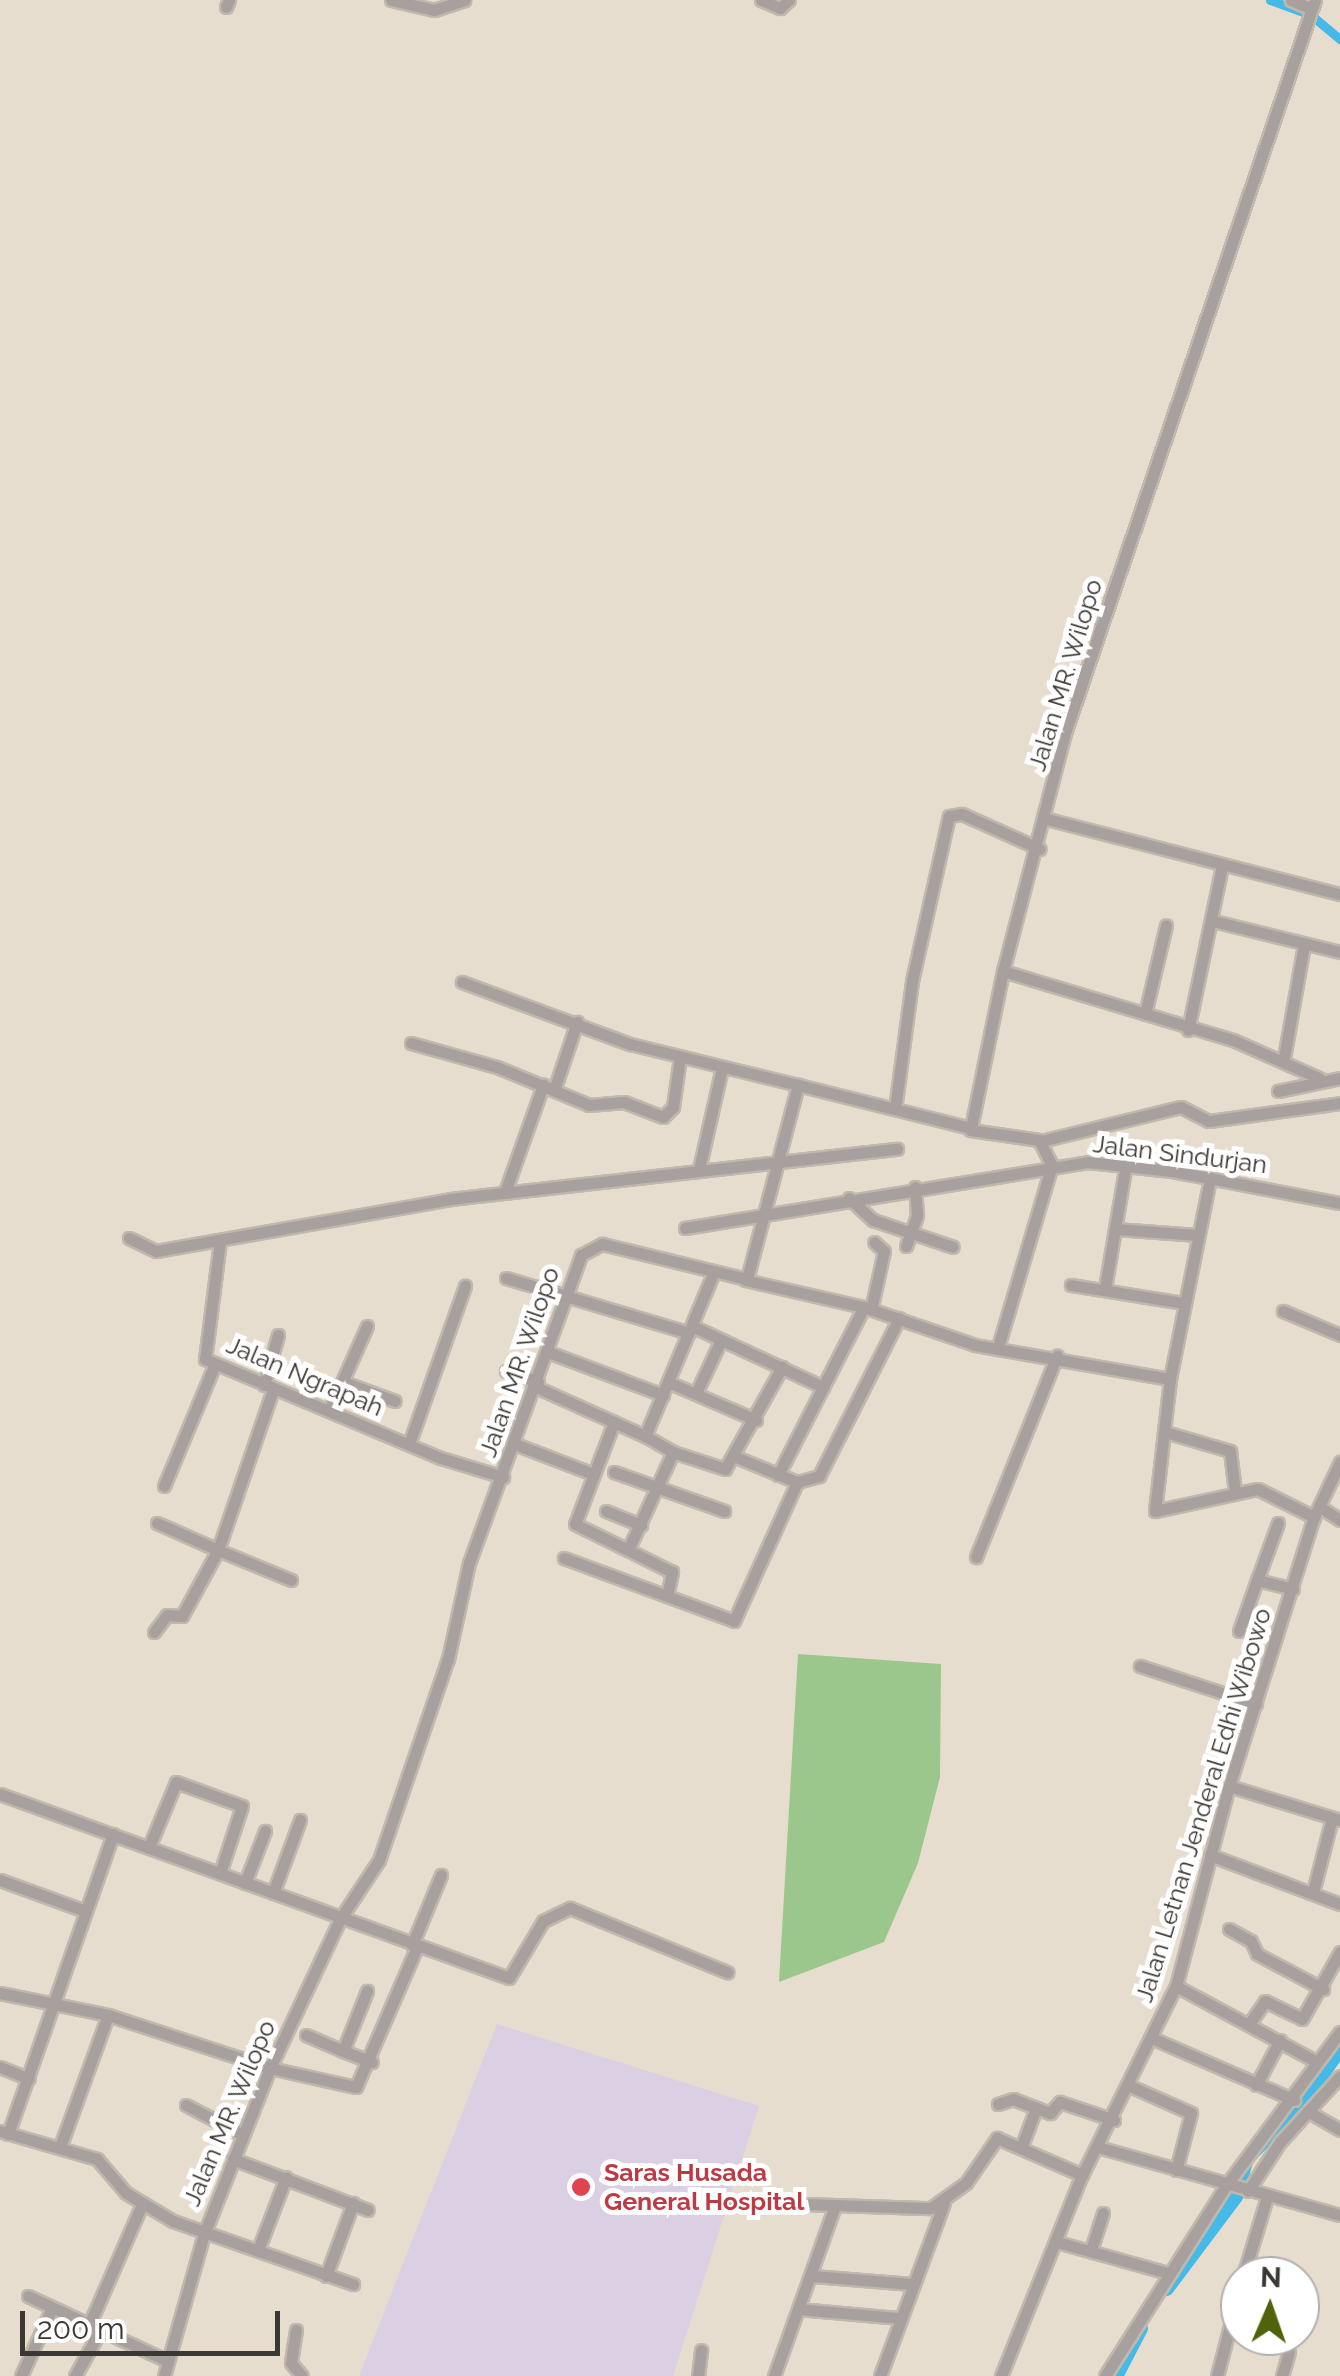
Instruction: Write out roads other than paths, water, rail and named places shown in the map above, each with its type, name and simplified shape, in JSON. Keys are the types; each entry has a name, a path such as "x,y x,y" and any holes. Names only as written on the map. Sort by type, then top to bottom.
{"street":[{"path":"391,0 434,10 464,0"},
{"path":"762,0 780,8 789,0"},
{"path":"1291,0 1309,9"},
{"name":"Jalan MR. Wilopo","path":"970,1130 1003,971 1048,819 1066,730 1309,9"},
{"path":"894,1109 912,981 949,816 962,814 1040,849"},
{"path":"1048,819 1340,894"},
{"path":"1188,1030 1222,866"},
{"path":"1213,921 1339,952 1340,943"},
{"path":"1145,1014 1166,926"},
{"path":"1284,1058 1304,944"},
{"path":"1003,971 1284,1058 1319,1078"},
{"path":"462,982 680,1057 970,1130 1041,1141 1181,1107 1209,1122 1340,1103"},
{"path":"505,1192 577,1022"},
{"path":"411,1043 589,1105 624,1102 663,1117 673,1108 680,1057"},
{"path":"699,1169 722,1068"},
{"path":"1278,1091 1319,1078 1340,1078"},
{"path":"745,1280 768,1212 798,1085"},
{"path":"998,1347 1052,1165 1041,1141"},
{"path":"129,1238 151,1251 505,1192 778,1158 897,1149"},
{"path":"1105,1288 1126,1164"},
{"name":"Jalan Sindurjan","path":"685,1228 1052,1165 1126,1164 1340,1203"},
{"path":"1210,1178 1170,1379 1155,1511 1235,1490 1274,1492 1340,1520"},
{"path":"906,1246 914,1230 915,1187"},
{"path":"848,1198 873,1220 914,1230 953,1247"},
{"path":"1116,1228 1197,1234"},
{"name":"Jalan Ngrapah","path":"220,1240 202,1354 215,1364 268,1387 503,1478"},
{"path":"778,1474 868,1308 884,1252 874,1242"},
{"name":"Jalan MR. Wilopo","path":"164,2376 165,2360 204,2234 242,2135 340,1919 379,1860 448,1659 469,1562 503,1478 548,1352 564,1294 581,1256 596,1244 868,1308 998,1347 1170,1379"},
{"path":"645,1436 713,1274"},
{"path":"506,1278 721,1340 822,1387"},
{"path":"1071,1285 1184,1303"},
{"path":"409,1444 465,1286"},
{"path":"1284,1311 1340,1335"},
{"path":"736,1457 797,1482 819,1476 898,1318"},
{"path":"328,1411 367,1326"},
{"path":"154,1632 167,1615 182,1616 218,1550 268,1387 278,1335"},
{"path":"696,1392 721,1340"},
{"path":"548,1352 665,1388 696,1392 756,1420"},
{"path":"976,1557 1057,1356"},
{"path":"164,1486 215,1364"},
{"path":"506,1371 716,1469 736,1457 782,1367"},
{"path":"343,1382 395,1401"},
{"path":"614,1422 575,1524 672,1572 667,1596"},
{"path":"1165,1432 1230,1451 1235,1490"},
{"path":"515,1444 592,1474"},
{"path":"628,1550 658,1492 673,1452"},
{"name":"Jalan Letnan Jenderal Edhi Wibowo","path":"1001,2376 1082,2175 1114,2120 1176,1986 1229,1786 1317,1512 1340,1462"},
{"path":"614,1472 658,1492 724,1511"},
{"path":"564,1558 734,1621 797,1482"},
{"path":"606,1511 641,1525"},
{"path":"157,1523 290,1580"},
{"path":"1239,1631 1278,1523"},
{"path":"1257,1580 1293,1589"},
{"path":"1140,1666 1256,1704"},
{"path":"150,1847 176,1782 242,1806 220,1873"},
{"path":"1229,1786 1336,1819 1314,1892"},
{"path":"0,1794 512,1979 544,1921 570,1908 728,1972"},
{"path":"272,1893 300,1820"},
{"path":"245,1883 265,1831"},
{"path":"114,1834 29,2079 4,2133 97,2159 142,2204 204,2234 353,2284"},
{"path":"1210,1855 1340,1904"},
{"path":"0,1994 108,2015 270,2068 353,2087 372,2062 441,1874"},
{"path":"0,1880 85,1911"},
{"path":"1230,1930 1251,1941 1257,1954 1323,1988"},
{"path":"1249,2024 1264,2001 1302,2019 1340,1952"},
{"path":"1176,1986 1317,2062"},
{"path":"344,2050 367,1991"},
{"path":"60,2147 108,2015"},
{"path":"1237,2188 1340,2032"},
{"path":"306,2035 372,2062"},
{"path":"1154,2039 1294,2100"},
{"path":"1256,2084 1280,2040"},
{"path":"0,2067 29,2079"},
{"path":"1105,2376 1168,2272 1237,2188 1340,2076"},
{"path":"1130,2086 1189,2110 1176,2170"},
{"path":"998,2104 1013,2099 1050,2113 1060,2102 1114,2120"},
{"path":"186,2105 242,2135"},
{"path":"1021,2148 1036,2108"},
{"path":"1309,2112 1340,2130"},
{"path":"880,2376 898,2318 944,2203 966,2183 990,2142 1021,2148 1082,2175"},
{"path":"1098,2148 1340,2215"},
{"path":"233,2159 368,2210"},
{"path":"258,2250 286,2178"},
{"path":"1249,2256 1267,2197"},
{"path":"716,2202 835,2206 944,2203"},
{"path":"75,2376 142,2204"},
{"path":"326,2276 354,2204"},
{"path":"774,2376 835,2206"},
{"path":"1092,2250 1103,2213"},
{"path":"1057,2242 1168,2272"},
{"path":"813,2276 912,2284"},
{"path":"28,2296 165,2360"},
{"path":"22,2376 52,2308"},
{"path":"798,2309 898,2318"},
{"path":"296,2330 291,2363 302,2376"},
{"path":"698,2376 701,2350"}],"waterway":[{"path":"1270,0 1311,15 1340,39"},
{"path":"1166,2288 1235,2196 1246,2158 1308,2094 1340,2047"},
{"path":"1115,2376 1140,2328"}],"place":[{"name":"Saras Husada General Hospital","path":"581,2187"}]}
